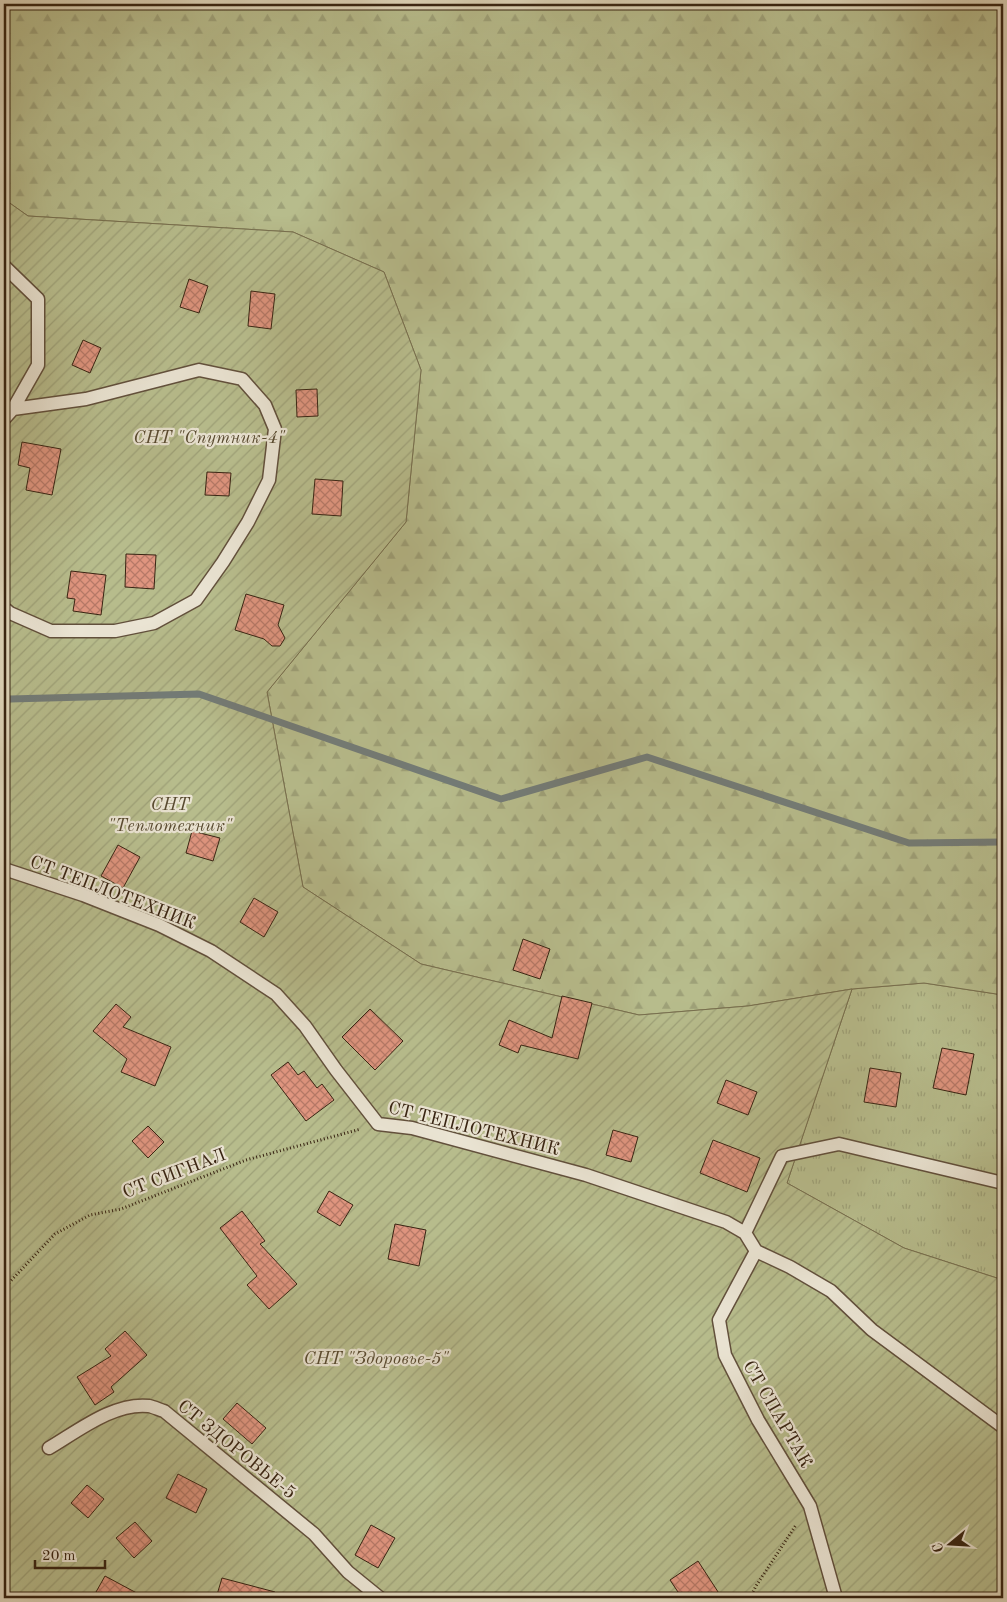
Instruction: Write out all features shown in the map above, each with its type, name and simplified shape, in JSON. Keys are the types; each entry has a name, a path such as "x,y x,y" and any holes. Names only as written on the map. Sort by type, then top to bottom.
{"lane":[{"path":"4,266 38,299 38,365 8,414"},
{"path":"4,608 10,613 50,631 115,632 154,623 196,600 248,522 269,480 275,429 265,405 242,379 200,370 86,399 8,414"},
{"name":"СТ ТЕПЛОТЕХНИК","path":"4,869 83,895 159,925 212,951 276,994 305,1026 378,1124 412,1128 586,1175 726,1222 745,1233"},
{"path":"1003,1183 838,1144 782,1156 745,1233 756,1251 790,1267 831,1291 872,1330 1003,1427"},
{"name":"СТ СПАРТАК","path":"756,1251 719,1320 725,1355 758,1420 810,1506 836,1598"},
{"name":"СТ ЗДОРОВЬЕ-5","path":"49,1448 107,1414 150,1406 164,1411 314,1534 348,1572 380,1598"}],"path":[{"name":"СТ СИГНАЛ","path":"4,1288 55,1234 90,1216 121,1209 246,1160 378,1124"},
{"path":"750,1598 756,1586 810,1506"}],"green space":[{"path":"4,4 1003,4 1003,995 924,983 852,989 748,1006 639,1015 421,964 303,887 267,692 406,522 421,370 384,272 293,232 28,216 4,199"},
{"path":"4,199 28,216 293,232 384,272 421,370 406,522 267,692 303,887 421,964 639,1015 748,1006 852,989 787,1183 904,1248 1003,1280 1003,1598 4,1598"},
{"path":"924,983 1003,995 1003,1280 904,1248 787,1183 852,989"}],"building":[{"path":"189,279 208,286 199,313 180,307"},
{"path":"251,291 275,294 271,329 248,326"},
{"path":"83,340 101,348 90,373 72,365"},
{"path":"317,389 318,416 297,417 296,390"},
{"path":"22,442 61,449 52,495 26,490 30,468 18,465"},
{"path":"207,472 231,473 229,496 205,495"},
{"path":"315,479 343,481 341,516 312,514"},
{"path":"126,554 156,555 154,589 125,587"},
{"path":"71,571 106,575 101,615 73,611 75,599 67,598"},
{"path":"246,594 284,605 278,625 285,638 280,646 272,646 264,639 235,630"},
{"path":"192,831 220,838 213,861 186,853"},
{"path":"118,845 140,857 123,888 101,876"},
{"path":"254,898 278,912 264,937 240,922"},
{"path":"523,939 550,949 540,979 513,970"},
{"path":"562,996 592,1003 578,1059 521,1045 518,1053 499,1045 509,1020 552,1038"},
{"path":"116,1004 131,1017 123,1027 171,1047 155,1086 121,1072 127,1059 93,1031"},
{"path":"370,1009 403,1041 375,1070 342,1037"},
{"path":"942,1048 974,1054 966,1095 933,1088"},
{"path":"288,1062 298,1075 304,1071 317,1088 322,1084 334,1100 306,1121 271,1075"},
{"path":"870,1068 901,1073 896,1107 864,1102"},
{"path":"726,1080 757,1092 748,1115 717,1103"},
{"path":"148,1126 164,1142 148,1158 132,1141"},
{"path":"613,1130 638,1137 631,1162 606,1155"},
{"path":"713,1140 760,1158 747,1192 700,1173"},
{"path":"329,1191 353,1205 340,1226 317,1212"},
{"path":"242,1211 265,1241 260,1244 297,1284 269,1309 247,1285 257,1276 220,1228"},
{"path":"395,1224 426,1230 419,1266 388,1259"},
{"path":"125,1331 147,1355 111,1387 114,1392 95,1405 77,1377 111,1356 105,1349"},
{"path":"237,1403 266,1428 252,1444 223,1419"},
{"path":"178,1474 207,1489 196,1513 166,1498"},
{"path":"87,1485 104,1499 88,1518 71,1503"},
{"path":"135,1522 152,1541 134,1558 116,1538"},
{"path":"371,1525 395,1538 378,1568 355,1555"},
{"path":"698,1561 722,1598 682,1598 670,1580"},
{"path":"105,1576 146,1598 108,1598 96,1592"},
{"path":"222,1578 275,1592 275,1598 216,1598"}],"waterway":[{"path":"4,697 10,699 199,694 501,799 647,757 909,843 1003,842"}],"park label":[{"name":"СНТ \"Спутник-4\"","path":"209,437"},
{"name":"СНТ \"Теплотехник\"","path":"170,814"},
{"name":"СНТ \"Здоровье-5\"","path":"376,1358"}]}
